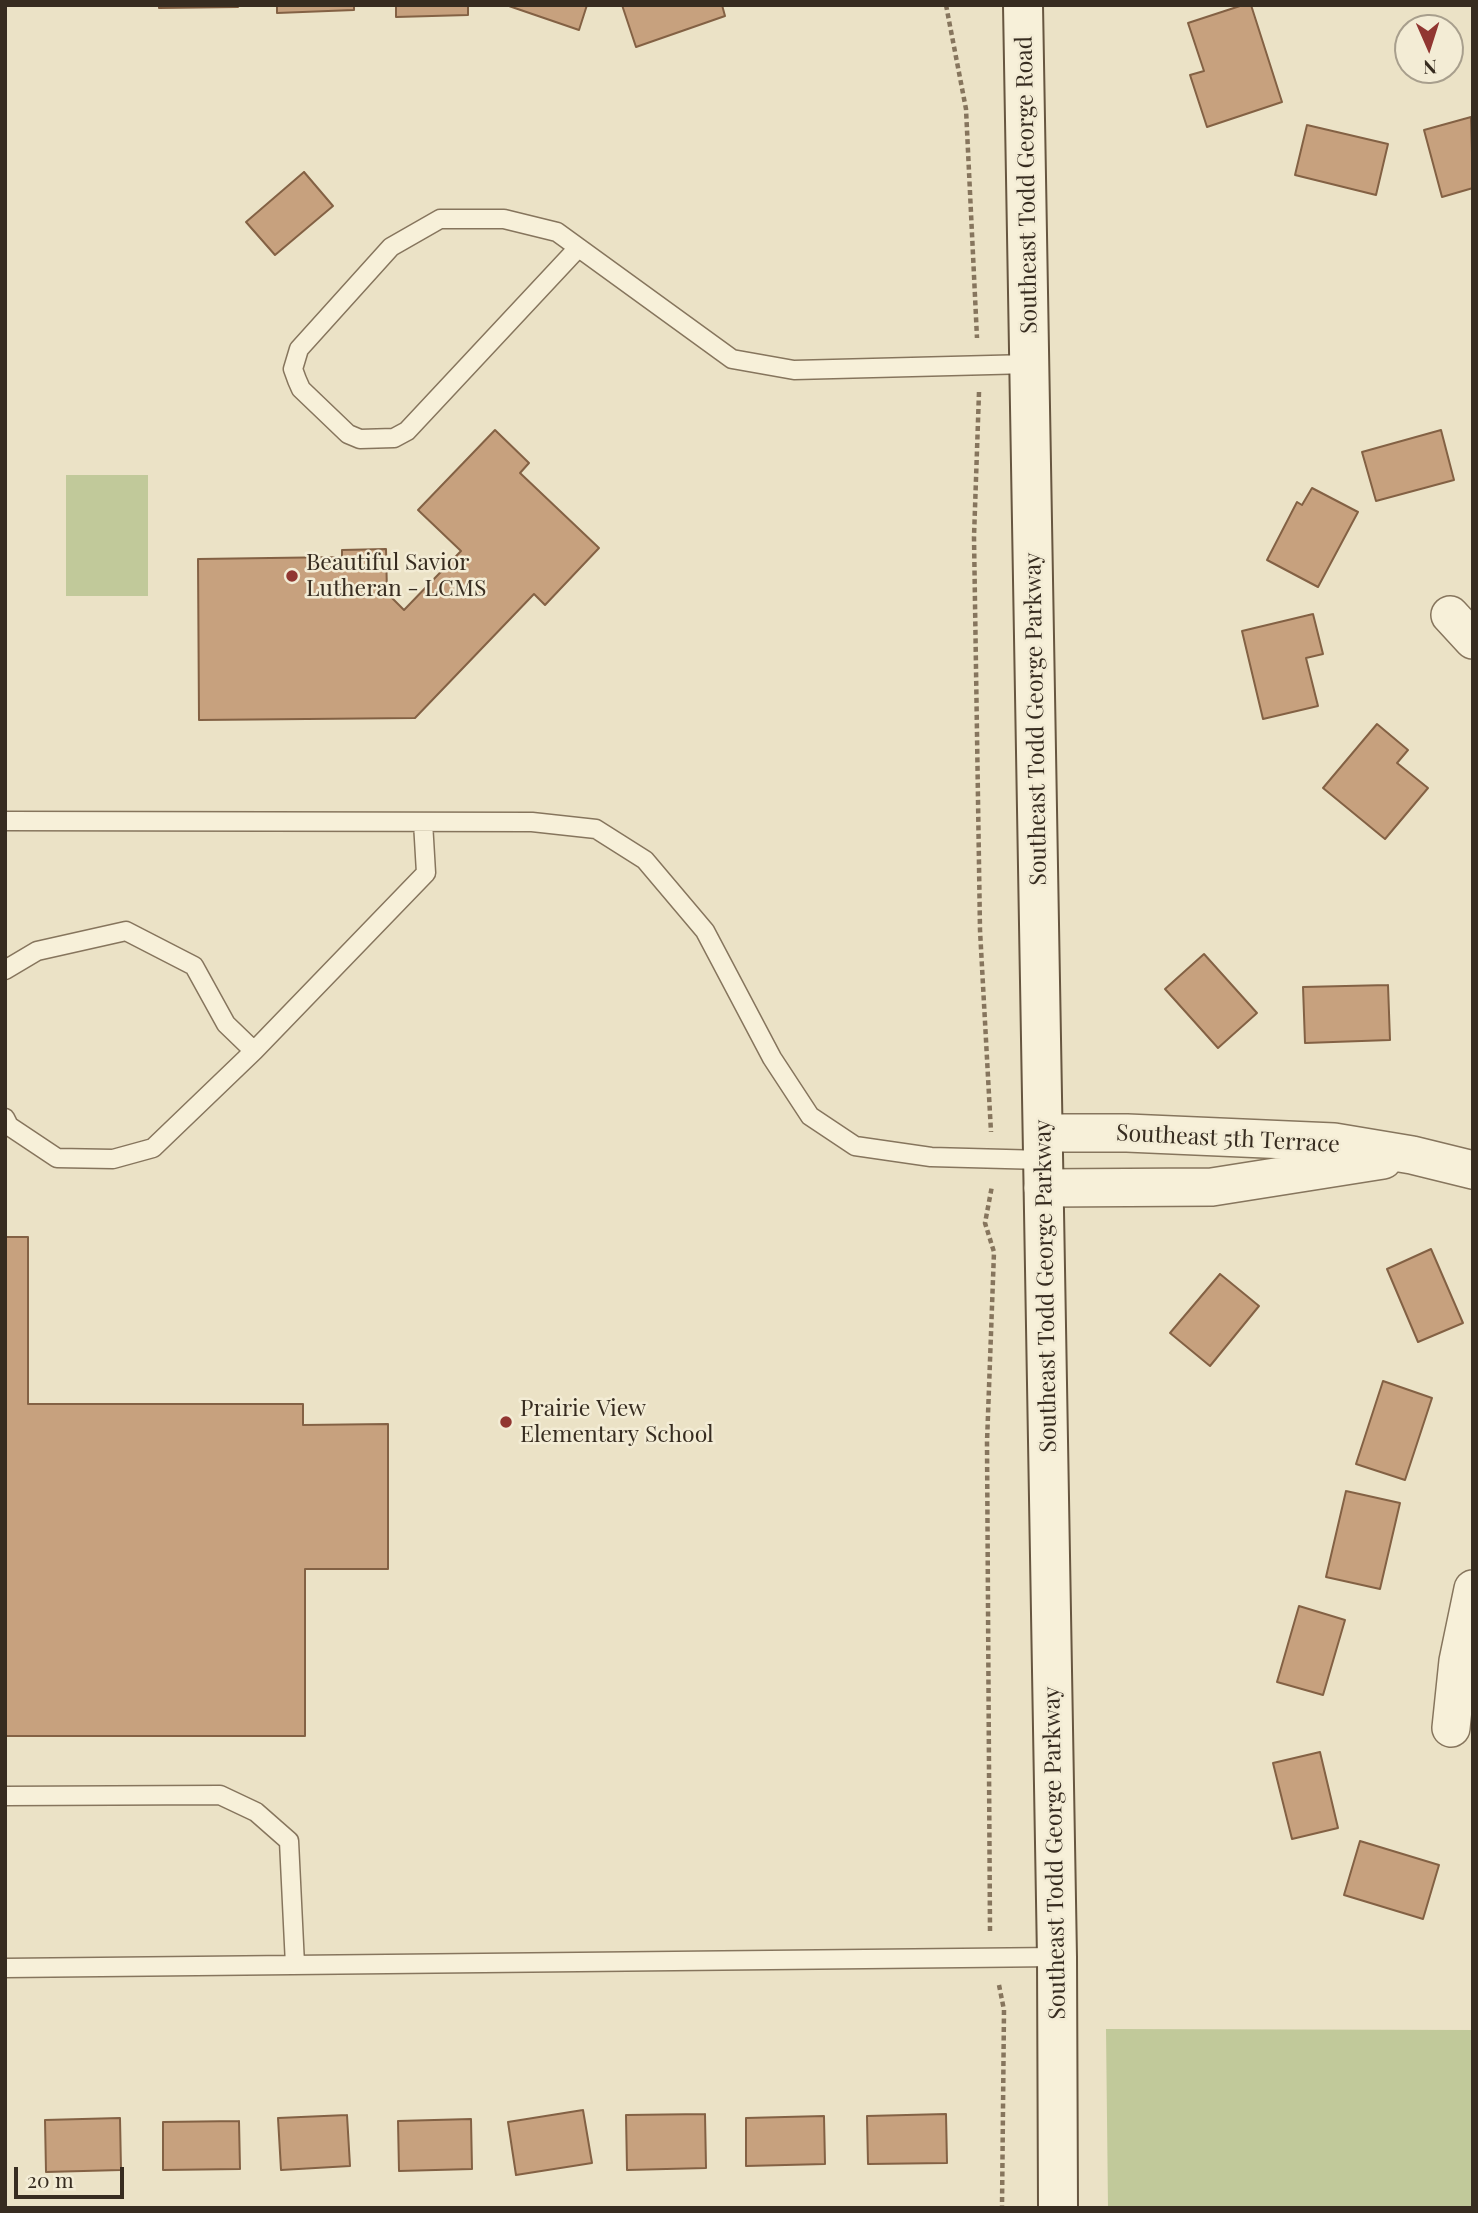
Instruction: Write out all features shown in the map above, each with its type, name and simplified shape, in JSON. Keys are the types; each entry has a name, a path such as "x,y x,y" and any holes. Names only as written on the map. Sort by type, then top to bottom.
{"main road":[{"name":"Southeast Todd George Road","path":"1023,5 1030,364"},
{"name":"Southeast Todd George Parkway","path":"1030,364 1057,1956 1058,2208"}],"street":[{"name":"Southeast 5th Terrace","path":"1043,1160 1127,1133 1334,1142 1412,1155 1473,1170"},
{"name":"Southeast 5th Terrace","path":"1043,1160 1212,1187 1412,1155"},
{"path":"1451,1728 1458,1661 1473,1589"}],"lane":[{"path":"578,247 407,431 394,438 360,439 348,434 301,388 297,380 293,369 299,349 391,247 440,219 504,219 557,232 578,247 732,359 794,370 1030,364"},
{"path":"5,821 532,822 596,830 645,860 705,931 772,1058 810,1116 855,1146 931,1157 1043,1160"},
{"path":"5,1118 9,1126 57,1158 113,1159 153,1148 254,1051 426,873 423,822"},
{"path":"7,965 37,951 126,931 194,966 226,1024 254,1051"},
{"path":"5,1796 220,1795 256,1812 289,1841 295,1965"},
{"path":"5,1968 1057,1956"}],"path":[{"path":"946,5 965,108 976,331"},
{"path":"979,411 974,537 980,930 989,1102"},
{"path":"985,1223 994,1252 987,1442 989,1925"},
{"path":"1002,2208 1004,2010"}],"green space":[{"path":"66,475 148,475 148,596 66,596"},
{"path":"1106,2029 1473,2030 1473,2208 1108,2208"}],"building":[{"path":"159,5 238,5 238,7 159,8"},
{"path":"277,5 354,5 354,10 277,13"},
{"path":"396,5 468,5 468,15 396,17"},
{"path":"506,5 587,5 579,30"},
{"path":"622,5 722,5 725,16 636,47"},
{"path":"1243,5 1251,5 1282,102 1207,127 1190,75 1204,71 1188,23"},
{"path":"1471,117 1473,188 1442,197 1424,130"},
{"path":"1307,125 1388,144 1376,195 1295,175"},
{"path":"304,172 333,206 275,255 246,222"},
{"name":"Beautiful Savior Lutheran - LCMS","path":"495,430 529,463 520,473 599,548 545,605 534,594 415,718 199,720 198,559 342,557 342,550 386,549 387,593 404,610 461,551 418,510"},
{"path":"1441,430 1454,480 1376,501 1362,452"},
{"path":"1312,488 1358,512 1318,587 1267,560 1297,502 1302,505"},
{"path":"1313,614 1323,654 1306,658 1318,706 1263,719 1242,631"},
{"path":"1377,724 1408,750 1397,763 1428,788 1385,839 1323,788"},
{"path":"1204,954 1257,1013 1218,1048 1165,989"},
{"path":"1388,985 1390,1040 1305,1043 1303,987"},
{"path":"5,1237 28,1237 28,1404 303,1404 303,1425 388,1424 388,1569 305,1569 305,1736 5,1736"},
{"path":"1431,1249 1463,1323 1418,1342 1387,1269"},
{"path":"1220,1274 1259,1306 1210,1366 1170,1333"},
{"path":"1383,1381 1432,1398 1405,1480 1356,1464"},
{"path":"1346,1491 1400,1503 1380,1589 1326,1577"},
{"path":"1299,1606 1345,1620 1323,1695 1277,1682"},
{"path":"1320,1752 1338,1828 1292,1839 1273,1763"},
{"path":"1360,1841 1439,1865 1423,1919 1344,1895"},
{"path":"583,2110 592,2163 516,2175 508,2122"},
{"path":"705,2114 706,2168 627,2170 626,2115"},
{"path":"946,2114 947,2163 868,2164 867,2116"},
{"path":"347,2115 350,2166 281,2170 278,2118"},
{"path":"824,2116 825,2164 746,2166 746,2118"},
{"path":"120,2118 121,2170 46,2172 45,2120"},
{"path":"471,2119 472,2169 399,2171 398,2121"},
{"path":"239,2121 240,2169 163,2170 163,2122"}],"place":[{"name":"Beautiful Savior Lutheran - LCMS","path":"292,576"},
{"name":"Prairie View Elementary School","path":"506,1422"}]}
